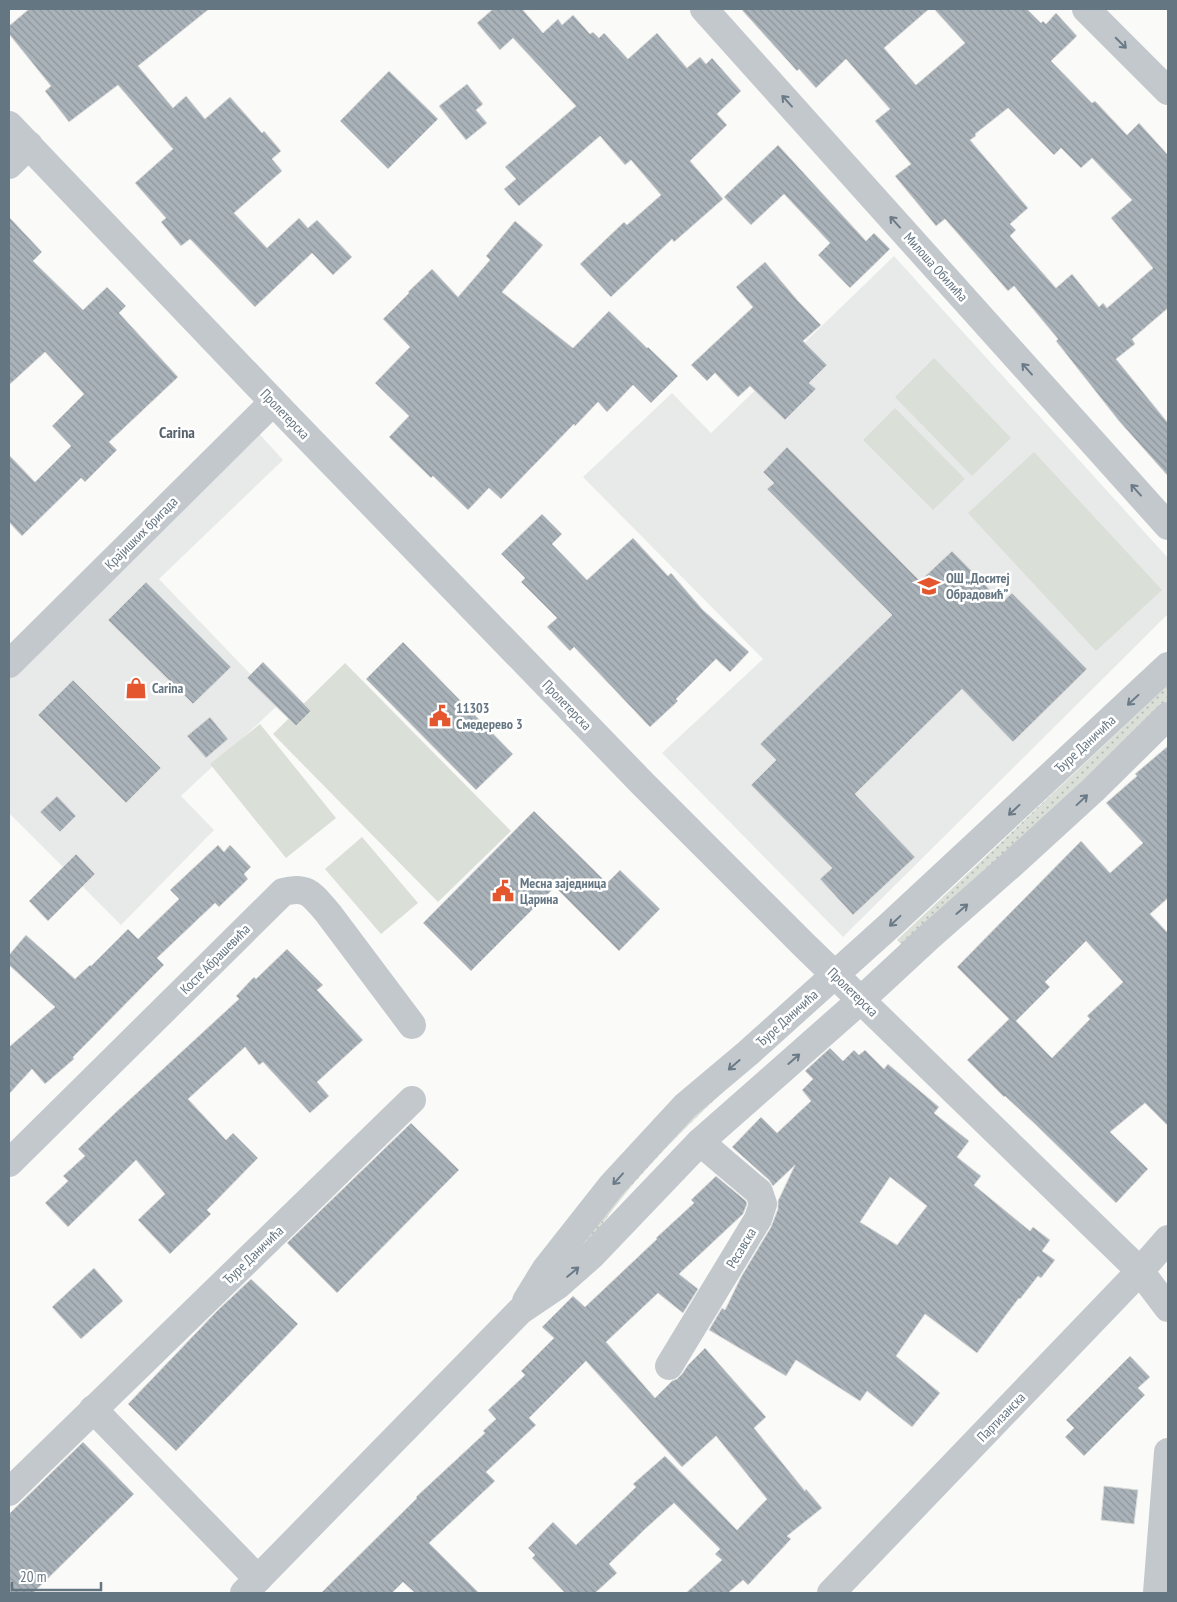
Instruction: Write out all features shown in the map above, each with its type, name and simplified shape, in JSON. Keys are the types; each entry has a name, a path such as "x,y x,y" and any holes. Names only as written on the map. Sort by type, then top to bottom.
{"street":[{"name":"Милоша Обилића","path":"704,9 1168,526"},
{"path":"1086,9 1168,91"},
{"name":"Пролетерска","path":"9,125 273,402 643,784 861,1000 1140,1271 1168,1308"},
{"path":"9,165 29,145"},
{"name":"Крајишких бригада","path":"9,664 273,402"},
{"name":"Ђуре Даничића","path":"93,1409 251,1586 520,1310 545,1270 612,1185 685,1106 748,1053 910,907 1168,666"},
{"name":"Ђуре Даничића","path":"520,1310 557,1286 592,1256 700,1142 861,1000 1078,803 1168,716"},
{"name":"Косте Абрашевића","path":"9,1163 283,892 303,889 314,898 328,913 412,1025"},
{"name":"Ђуре Даничића","path":"9,1492 412,1100"},
{"name":"Ресавска","path":"669,1366 758,1219 763,1204 759,1192 700,1142"},
{"name":"Партизанска","path":"831,1593 1140,1271 1168,1239"},
{"path":"1156,1593 1168,1452"}],"shaded area":[{"name":"ОШ „Доситеј Обрадовић”","path":"894,256 1168,558 1168,614 843,937 662,753 763,659 583,477 672,393 711,433"},
{"path":"934,358 1011,438 972,476 895,397"},
{"path":"895,408 965,479 933,510 863,440"},
{"name":"Carina","path":"254,428 283,460 159,579 279,704 181,796 214,830 121,925 9,813 9,673"},
{"path":"1034,452 1162,590 1096,651 968,513"},
{"path":"345,663 511,831 438,902 273,734"},
{"path":"1168,685 1168,701 905,948 897,940"},
{"path":"260,724 336,818 286,858 210,764"},
{"path":"362,837 418,903 381,934 325,869"},
{"path":"720,1086 724,1091 652,1162 604,1221 590,1242 583,1236"}],"building":[{"path":"29,9 209,9 138,66 173,108 186,96 205,119 230,97 281,151 272,159 282,171 234,213 267,248 299,218 308,228 317,220 352,257 333,275 312,253 255,307 190,239 181,246 161,222 166,218 135,183 173,149 118,85 69,122 45,91 51,86 9,34 9,26"},
{"path":"493,9 522,9 543,33 558,19 562,25 573,15 590,34 593,32 599,38 604,33 628,59 657,33 687,68 700,57 706,64 712,58 741,91 717,114 727,125 690,161 723,199 674,242 672,239 611,297 580,264 624,222 627,225 661,195 631,160 625,165 600,136 519,206 504,189 516,179 505,167 576,106 513,38 500,50 477,23"},
{"path":"741,9 929,9 884,48 916,85 965,43 934,9 1027,9 1041,23 1043,21 1046,24 1056,13 1077,36 1051,61 1092,103 1095,101 1127,135 1139,123 1168,155 1168,308 1132,339 1135,344 1116,359 1168,423 1168,476 1119,421 1056,341 1058,339 1014,286 1008,291 945,219 936,226 895,176 911,164 875,121 890,109 846,59 816,88 799,69 797,71","holes":["1008,108 1054,155 1061,148 1081,168 1092,158 1132,200 1111,218 1153,268 1107,308 1103,303 1099,307 1072,274 1056,288 1010,236 1016,230 1010,224 1028,208 970,140"]},
{"path":"389,71 438,119 388,169 340,121"},
{"path":"467,84 483,104 476,110 487,123 466,140 439,106"},
{"path":"778,145 866,241 874,233 890,249 850,288 818,255 830,243 784,194 751,225 724,197"},
{"path":"9,217 42,252 33,261 83,310 107,287 126,306 119,313 178,377 109,442 117,450 85,482 81,478 22,536 9,522 9,455 35,482 71,446 52,426 84,394 45,352 9,385"},
{"path":"515,221 543,245 502,292 573,348 609,311 678,376 651,403 633,385 607,412 598,402 501,499 489,488 468,510 433,476 431,478 389,437 409,416 375,383 410,347 383,319 432,269 458,297 490,260 486,256"},
{"path":"765,262 821,325 803,341 827,365 809,383 816,389 785,420 750,386 738,397 715,373 707,381 691,365 753,307 736,287"},
{"path":"787,447 920,581 952,551 1002,602 1012,593 1087,669 1013,742 962,689 855,794 915,857 853,915 820,879 832,868 751,785 776,760 760,744 892,615 767,489 774,483 763,472"},
{"path":"542,514 562,534 552,544 587,580 633,538 668,576 671,573 702,609 749,652 730,672 716,659 676,699 678,701 650,727 574,647 570,651 547,627 557,618 521,582 525,578 501,554"},
{"path":"146,582 231,667 193,704 108,620"},
{"name":"11303 Смедерево 3","path":"403,642 513,754 476,790 366,679"},
{"path":"263,662 311,711 296,726 247,678"},
{"path":"73,680 161,768 126,803 38,715"},
{"path":"210,717 228,739 206,758 187,736"},
{"path":"1168,746 1168,898 1150,914 1168,933 1168,1126 1145,1103 1110,1132 1148,1169 1116,1203 967,1060 1009,1019 957,967 1081,841 1110,873 1143,843 1106,803 1137,776 1135,774","holes":["1086,941 1123,982 1087,1016 1090,1019 1052,1058 1016,1021 1050,987 1045,982"]},
{"path":"57,796 76,816 60,832 40,812"},
{"name":"Месна заједница Царина","path":"534,811 607,883 620,870 660,909 619,951 555,887 471,971 423,923"},
{"path":"218,845 224,852 230,845 251,867 244,874 248,879 219,907 215,903 157,958 164,965 73,1057 74,1059 45,1084 32,1069 9,1094 9,1047 55,1007 9,965 9,955 26,935 75,979 91,966 128,929 138,939 179,899 170,890"},
{"path":"76,854 95,874 48,921 29,901"},
{"path":"287,949 323,985 317,990 363,1040 317,1082 329,1096 310,1113 263,1062 259,1065 245,1047 188,1099 226,1140 233,1133 258,1158 207,1210 211,1214 170,1254 138,1220 165,1194 136,1160 68,1227 45,1203 68,1181 63,1176 85,1156 78,1149 239,999 236,996 254,977 256,979"},
{"path":"830,1048 843,1061 854,1050 859,1055 865,1050 884,1069 888,1064 939,1107 934,1113 969,1141 957,1157 981,1176 974,1185 1030,1231 1033,1227 1050,1240 1042,1251 1055,1260 1041,1278 1038,1276 1019,1298 977,1353 925,1314 896,1356 940,1393 912,1427 867,1391 860,1401 796,1360 786,1376 709,1330 722,1308 725,1310 741,1277 771,1227 778,1209 778,1201 795,1165 773,1186 769,1180 732,1147 761,1117 777,1133 811,1101 802,1090 813,1079 805,1071","holes":["890,1177 927,1206 897,1245 860,1222"]},
{"path":"411,1123 459,1170 337,1293 287,1243"},
{"path":"716,1176 746,1201 747,1204 743,1214 679,1274 698,1289 683,1313 658,1293 606,1342 655,1398 682,1374 705,1348 766,1417 754,1428 805,1491 806,1489 822,1508 787,1536 791,1539 748,1585 743,1580 728,1593 686,1593 722,1560 715,1554 720,1549 674,1503 609,1564 617,1573 595,1593 565,1593 532,1558 535,1555 528,1548 553,1522 576,1545 636,1487 633,1484 665,1456 737,1530 767,1499 716,1436 682,1467 586,1361 529,1418 536,1425 486,1472 495,1481 429,1543 479,1593 415,1593 403,1582 392,1593 321,1593 416,1497 485,1433 483,1431 496,1419 488,1410 525,1375 521,1371 554,1338 542,1327 573,1296 585,1307 694,1203 691,1200"},
{"path":"94,1268 123,1301 81,1339 52,1307"},
{"path":"251,1279 298,1324 176,1451 128,1404 217,1311"},
{"path":"1130,1356 1150,1377 1138,1388 1145,1395 1084,1456 1065,1437 1074,1428 1066,1420"},
{"path":"83,1442 134,1494 33,1593 9,1593 9,1514"},
{"path":"1104,1486 1138,1490 1134,1524 1101,1520"}],"place":[{"name":"ОШ „Доситеј Обрадовић”","path":"929,586"},
{"name":"Carina","path":"136,688"},
{"name":"11303 Смедерево 3","path":"440,716"},
{"name":"Месна заједница Царина","path":"503,891"}],"district":[{"name":"Carina","path":"177,432"}]}
